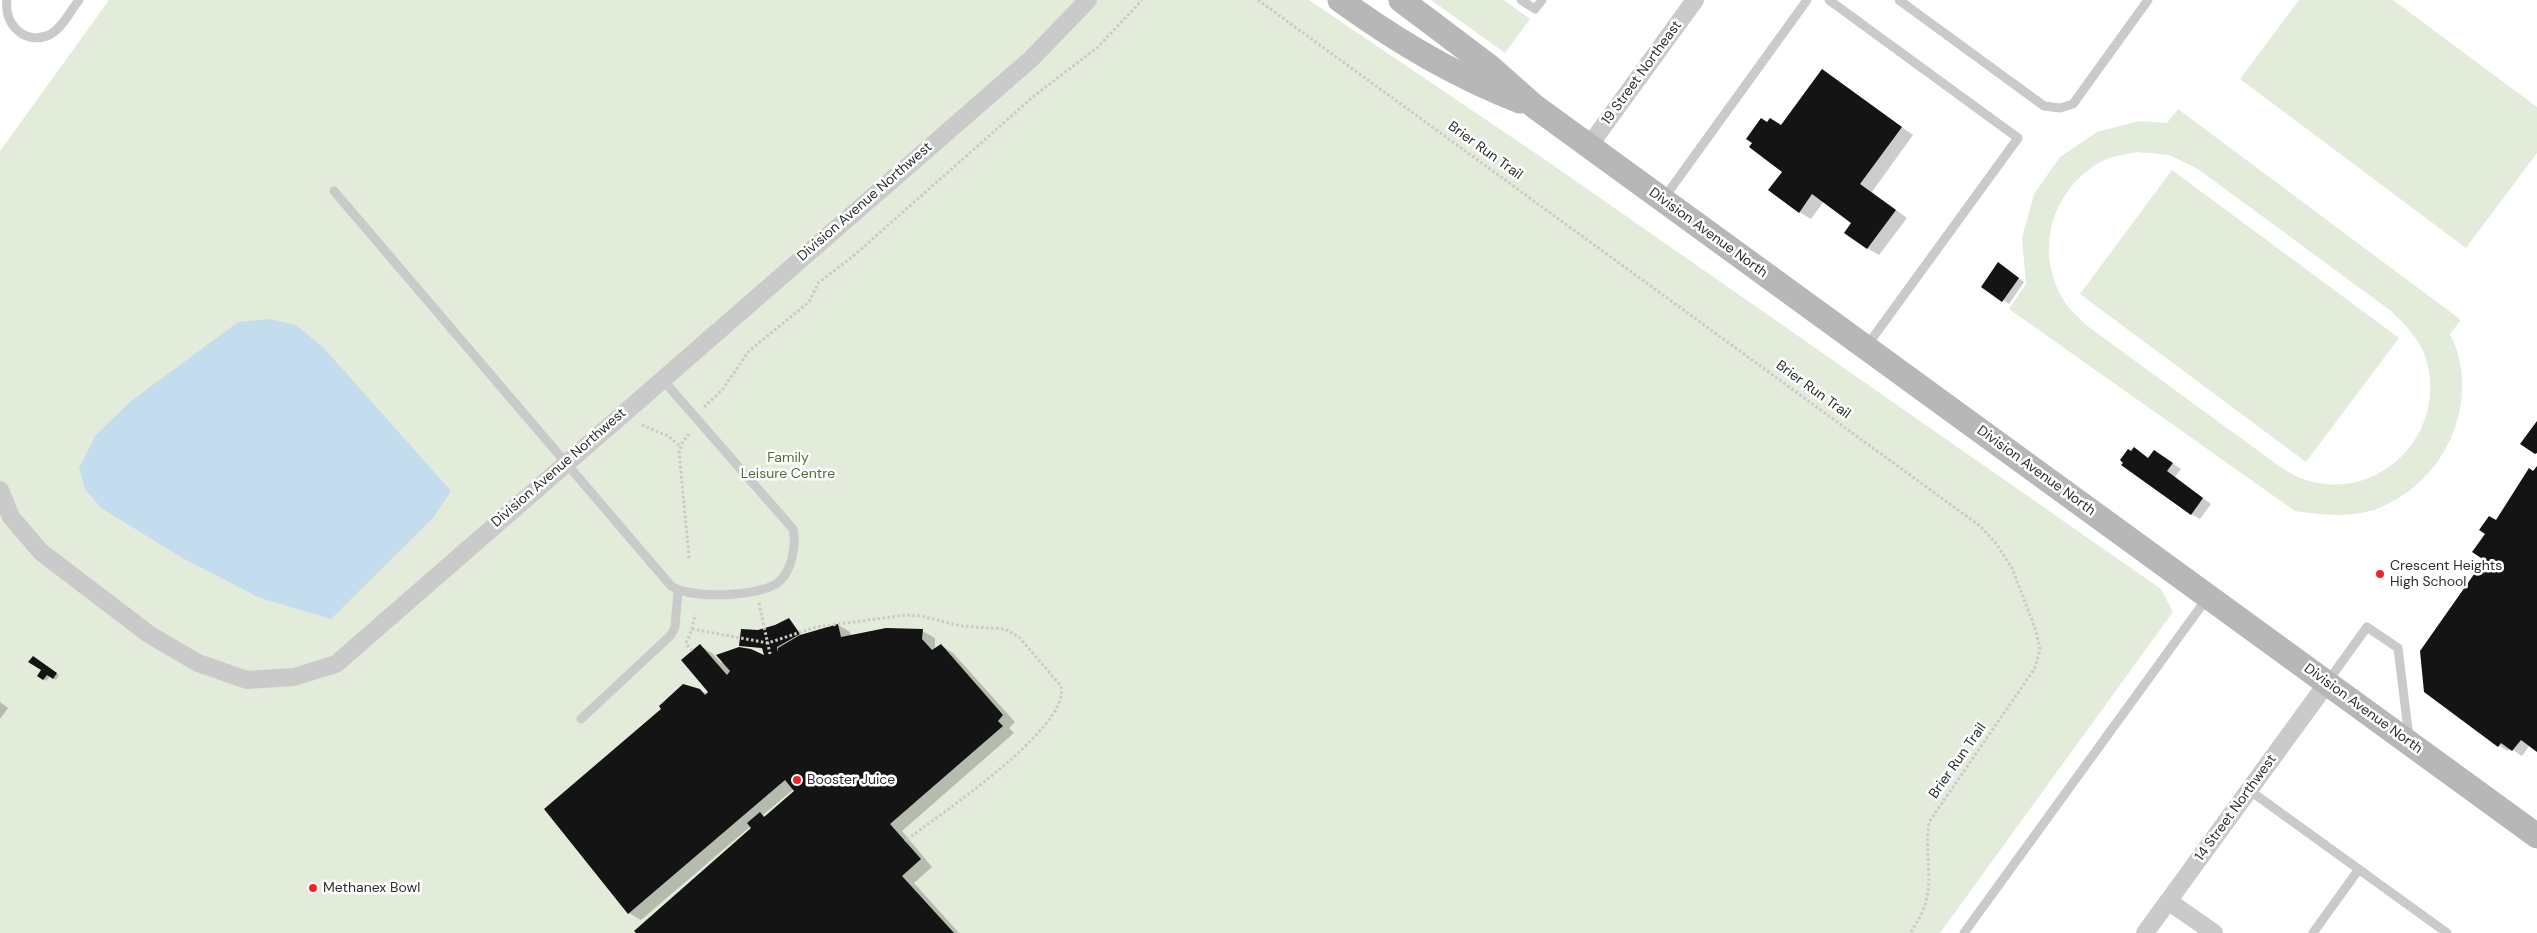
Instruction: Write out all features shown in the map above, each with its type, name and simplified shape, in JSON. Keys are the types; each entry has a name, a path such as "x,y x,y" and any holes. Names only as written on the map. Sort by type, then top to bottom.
{"main road":[{"name":"Division Avenue North","path":"1340,0 1399,38 1483,87 1534,106"},
{"name":"Division Avenue North","path":"1401,0 1490,67 1534,106 2537,836"}],"street":[{"name":"Division Avenue Northwest","path":"0,490 12,517 41,552 150,635 198,663 247,680 294,677 336,664 1031,59 1088,0"},
{"name":"19 Street Northeast","path":"1589,146 1696,0"},
{"name":"14 Street Northwest","path":"2145,933 2327,682"},
{"path":"2168,901 2214,933"}],"lane":[{"path":"7,0 6,14 12,26 23,34 37,38 51,34 58,28 79,0"},
{"path":"1521,0 1535,10 1542,0"},
{"path":"1662,200 1807,0"},
{"path":"1829,0 2018,138 1866,348"},
{"path":"1898,0 2044,106 2060,108 2073,104 2148,0"},
{"path":"334,191 656,569 678,591 722,595 757,590 777,584 790,565 794,552 796,539 793,529 662,379"},
{"path":"581,719 671,635 675,627 678,591"},
{"path":"1964,933 2208,596"},
{"path":"2327,682 2367,627 2398,648 2410,743"},
{"path":"2248,790 2447,933"},
{"path":"2313,933 2359,869"}],"path":[{"path":"704,408 722,390 749,351 809,302 820,282 851,258 1034,96 1098,47 1142,0"},
{"name":"Brier Run Trail","path":"1258,0 1980,526 1995,542 2012,568 2036,628 2040,649 2035,668 1929,822 1927,842 1930,882 1926,904 1910,933"},
{"path":"642,425 668,436 680,446"},
{"path":"689,558 679,451 680,446 691,432"},
{"path":"757,590 770,654"},
{"path":"692,651 686,643 692,630 695,614"},
{"path":"692,630 768,643 800,631 840,622 896,616 921,616 961,626 1005,629 1018,637 1061,686 1063,692 1060,702 1048,722 1021,752 905,841"}],"green space":[{"name":"Family Leisure Centre","path":"109,0 1309,0 1550,163 2161,589 2173,612 1940,933 0,933 0,151"},
{"path":"1431,0 1504,0 1530,19 1505,53"},
{"path":"2299,0 2393,0 2537,107 2537,153 2466,248 2240,79"},
{"path":"2178,109 2461,320 2450,334 2459,357 2462,380 2461,404 2455,428 2445,449 2432,469 2415,486 2395,500 2364,513 2325,515 2295,511 2009,309 2026,284 2022,238 2034,194 2060,157 2097,132 2139,121 2167,123","holes":["2136,152 2169,155 2198,169 2391,311 2416,339 2426,359 2430,386 2427,412 2417,436 2402,456 2382,471 2359,481 2333,484 2306,480 2295,476 2086,325 2065,303 2054,280 2049,241 2053,222 2060,204 2071,187 2085,173 2102,161 2110,158"]},
{"path":"2172,170 2399,338 2306,462 2080,294"}],"water":[{"path":"270,319 296,325 323,347 451,491 433,518 331,619 260,598 184,559 101,508 85,489 79,468 95,436 131,401 238,322"}],"building":[{"path":"1822,69 1902,127 1860,184 1896,210 1867,249 1844,233 1851,223 1812,194 1799,213 1768,190 1782,172 1749,147 1752,143 1746,139 1761,118 1767,122 1770,118 1781,125"},
{"path":"1998,262 2019,278 2002,302 1981,287"},
{"path":"2537,421 2537,453 2535,454 2520,444"},
{"path":"2134,447 2148,458 2154,450 2173,463 2167,471 2203,498 2191,515 2121,465 2123,463 2120,460 2128,449 2131,451"},
{"path":"2537,466 2537,752 2521,740 2512,751 2501,743 2498,747 2424,692 2420,651 2484,560 2472,552 2485,534 2479,530 2489,516 2496,520 2529,468 2533,471"},
{"path":"789,618 800,634 777,647 777,652 778,648 800,635 838,624 841,637 886,628 923,629 922,639 932,650 941,644 1003,715 998,721 1003,726 890,824 921,859 902,876 954,933 636,933 634,931 751,828 747,823 760,812 764,817 794,791 785,780 628,914 544,809 661,709 659,706 683,684 700,689 705,695 708,692 681,660 700,644 727,675 730,671 716,655 739,647 751,649 764,655 762,648 739,646 741,629 758,630"},
{"path":"33,656 57,673 53,679 47,675 43,680 37,676 41,670 28,662"}],"place":[{"name":"Crescent Heights High School","path":"2380,574"},
{"name":"Booster Juice","path":"797,780"},
{"name":"Methanex Bowl","path":"313,888"}]}
